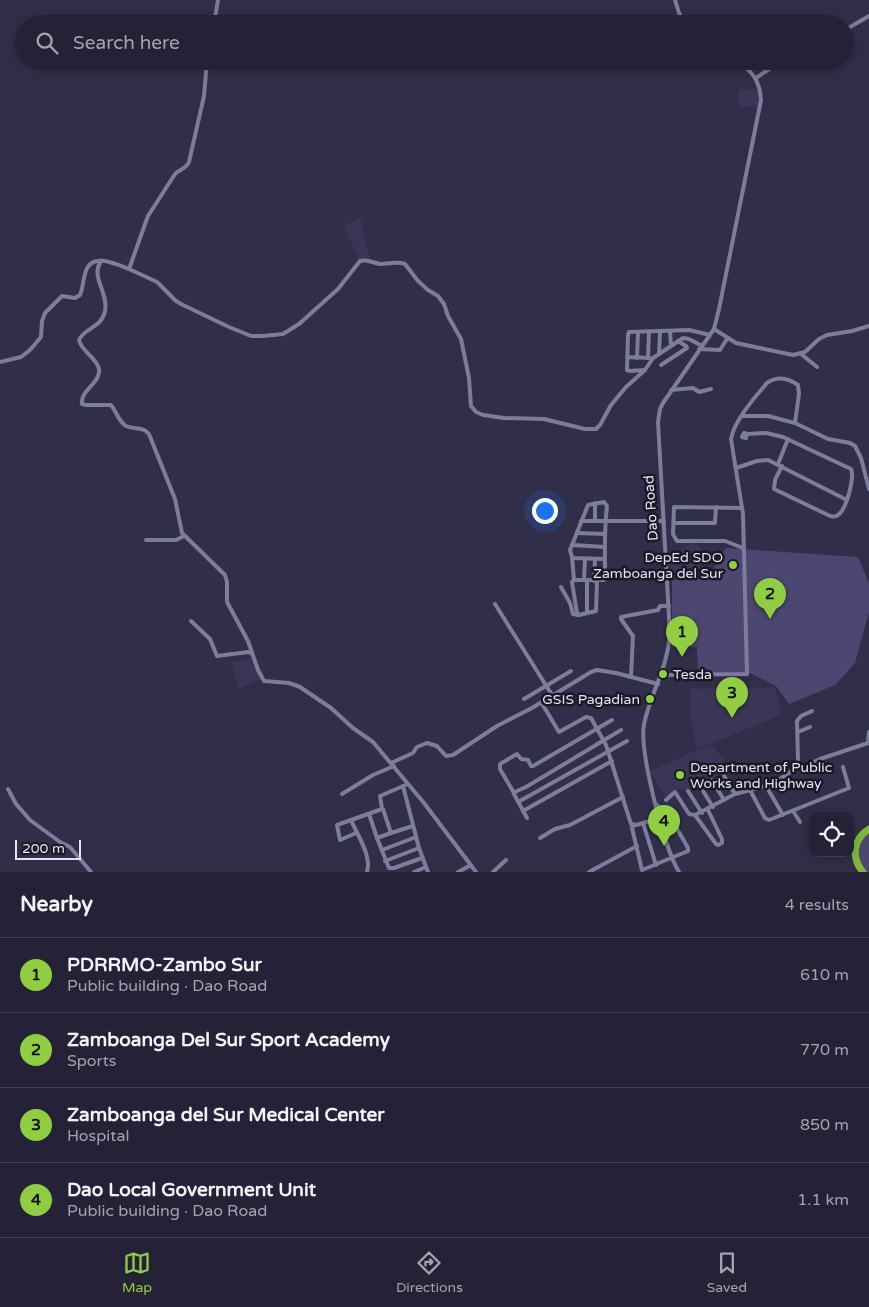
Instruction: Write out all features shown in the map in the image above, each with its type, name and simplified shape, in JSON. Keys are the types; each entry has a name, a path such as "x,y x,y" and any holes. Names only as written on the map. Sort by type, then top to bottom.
{"highway":[{"path":"863,872 856,859 855,848 859,838 869,829"}],"street":[{"path":"216,15 218,0"},
{"path":"675,0 680,15"},
{"path":"854,25 869,16"},
{"path":"129,270 152,210 175,174 186,167 189,162 205,92 206,70"},
{"path":"748,70 756,78 761,100 714,329 727,339 738,344 789,354 801,354 827,335 869,326"},
{"path":"756,78 768,70"},
{"path":"0,362 26,355 41,337 42,321 45,313 62,296 75,298 80,295 87,268 93,262 101,261 112,263 157,282 176,301 204,316 246,334 263,336 283,334 294,329 342,285 360,261 367,260 378,264 396,262 405,264 418,281 438,296 444,304 448,316 461,339 470,378 471,406 476,412 492,417 544,419 586,429 598,427 611,405 626,387 645,370 650,358 650,332"},
{"path":"101,261 97,272 105,298 104,315 98,324 83,334 79,340 80,345 98,366 99,372 83,396 82,402 86,405 111,405 123,424 129,427 142,428 149,434 174,499 183,529 182,533 225,575 227,582 226,602 248,641 264,681 294,685 320,699 353,728 373,742 476,872"},
{"name":"Dao Road","path":"679,872 672,859 660,818 646,761 643,740 647,713 662,675 669,645 669,606 658,422 660,409 671,390 714,329"},
{"path":"645,370 628,371 628,332 689,330 710,335"},
{"path":"670,331 671,346"},
{"path":"637,358 638,332"},
{"path":"659,354 660,332"},
{"path":"627,358 650,358 686,338 700,348 720,350 727,339"},
{"path":"661,365 687,348 678,341"},
{"path":"801,354 817,367"},
{"path":"662,675 748,674 742,508 731,439 734,428 742,416 766,383 773,379 782,378 792,381 799,387 795,423"},
{"path":"671,390 693,388 699,392 711,389"},
{"path":"742,416 768,416 795,423 828,439 850,443 861,458 869,489"},
{"path":"747,434 766,433 788,439 851,468 853,476 847,500 839,515 828,516 774,489 774,482 788,439"},
{"path":"736,468 761,460 780,465 847,500"},
{"path":"595,503 595,521"},
{"path":"574,580 595,581 605,579 606,503 589,504 570,550 574,580 572,582 578,615"},
{"path":"742,508 676,506 674,507 673,537 677,541 725,541 743,548"},
{"path":"674,523 715,523 716,507"},
{"path":"581,521 664,521"},
{"path":"577,533 605,534"},
{"path":"146,540 174,540 184,536"},
{"path":"573,545 605,546"},
{"path":"572,557 605,559"},
{"path":"585,559 587,613"},
{"path":"561,587 570,603 573,614 578,615 596,611 595,559"},
{"path":"495,604 552,695"},
{"path":"631,676 633,636 621,617 658,610 660,606 669,606"},
{"path":"191,621 210,639 217,656 252,653"},
{"path":"342,794 413,753 417,747 427,744 437,746 444,754 451,756 497,726 594,671 602,670 658,684"},
{"path":"524,699 571,671"},
{"path":"541,702 559,732 589,716 604,741 612,761 630,823 634,825"},
{"path":"796,768 798,760 797,719 812,711"},
{"path":"528,818 499,766 501,762 517,754 522,760 528,760 533,766 612,720"},
{"path":"798,732 810,727"},
{"path":"514,793 621,730"},
{"path":"666,800 675,792 688,814 702,813 736,794 780,780 796,768 804,767 820,759 868,743 869,732"},
{"path":"518,802 626,741"},
{"path":"524,811 612,761"},
{"path":"750,790 766,820 849,788 843,767"},
{"path":"724,776 736,794"},
{"path":"712,780 724,800"},
{"path":"391,833 380,796 408,784"},
{"path":"403,786 419,848 427,870 414,872"},
{"path":"766,786 783,815"},
{"path":"8,789 16,804 30,820 70,847 91,872"},
{"path":"688,791 702,813"},
{"path":"703,791 713,807"},
{"path":"540,838 555,829 570,825 623,797"},
{"path":"634,825 632,828 642,870 686,853 688,848 664,812 657,806"},
{"path":"356,833 343,840 339,840 337,825 383,809"},
{"path":"695,815 716,844 721,843 722,839 708,810"},
{"path":"793,811 800,822"},
{"path":"369,814 389,868 395,870 422,858"},
{"path":"634,825 660,818"},
{"path":"351,820 368,861 367,872"},
{"path":"643,823 656,865"},
{"path":"377,838 413,826"},
{"path":"382,850 416,837"},
{"path":"589,872 637,846"},
{"path":"385,860 419,848"},
{"path":"492,872 506,860"},
{"path":"458,872 471,865"}],"shaded area":[{"path":"739,89 759,90 759,107 739,107"},
{"path":"360,217 370,259 359,260 344,226"},
{"path":"695,541 704,553 696,577 671,579 670,558"},
{"path":"726,548 858,557 869,583 869,612 855,663 835,685 789,704 776,686 750,673 698,673 697,647 672,647 672,580 711,578 716,561"},
{"path":"252,657 261,679 238,689 232,662"},
{"path":"775,687 781,715 697,749 691,721 690,689"},
{"path":"711,744 731,769 686,791 678,789 666,798 650,771"},
{"path":"869,831 869,872 865,872 859,864 858,844"}],"place":[{"name":"DepEd SDO Zamboanga del Sur","path":"733,565"},
{"name":"Zamboanga Del Sur Sport Academy","path":"770,619"},
{"name":"PDRRMO-Zambo Sur","path":"682,657"},
{"name":"Tesda","path":"663,674"},
{"name":"GSIS Pagadian","path":"650,699"},
{"name":"Zamboanga del Sur Medical Center","path":"732,718"},
{"name":"Department of Public Works and Highway","path":"680,775"},
{"name":"Dao Local Government Unit","path":"664,846"}]}
